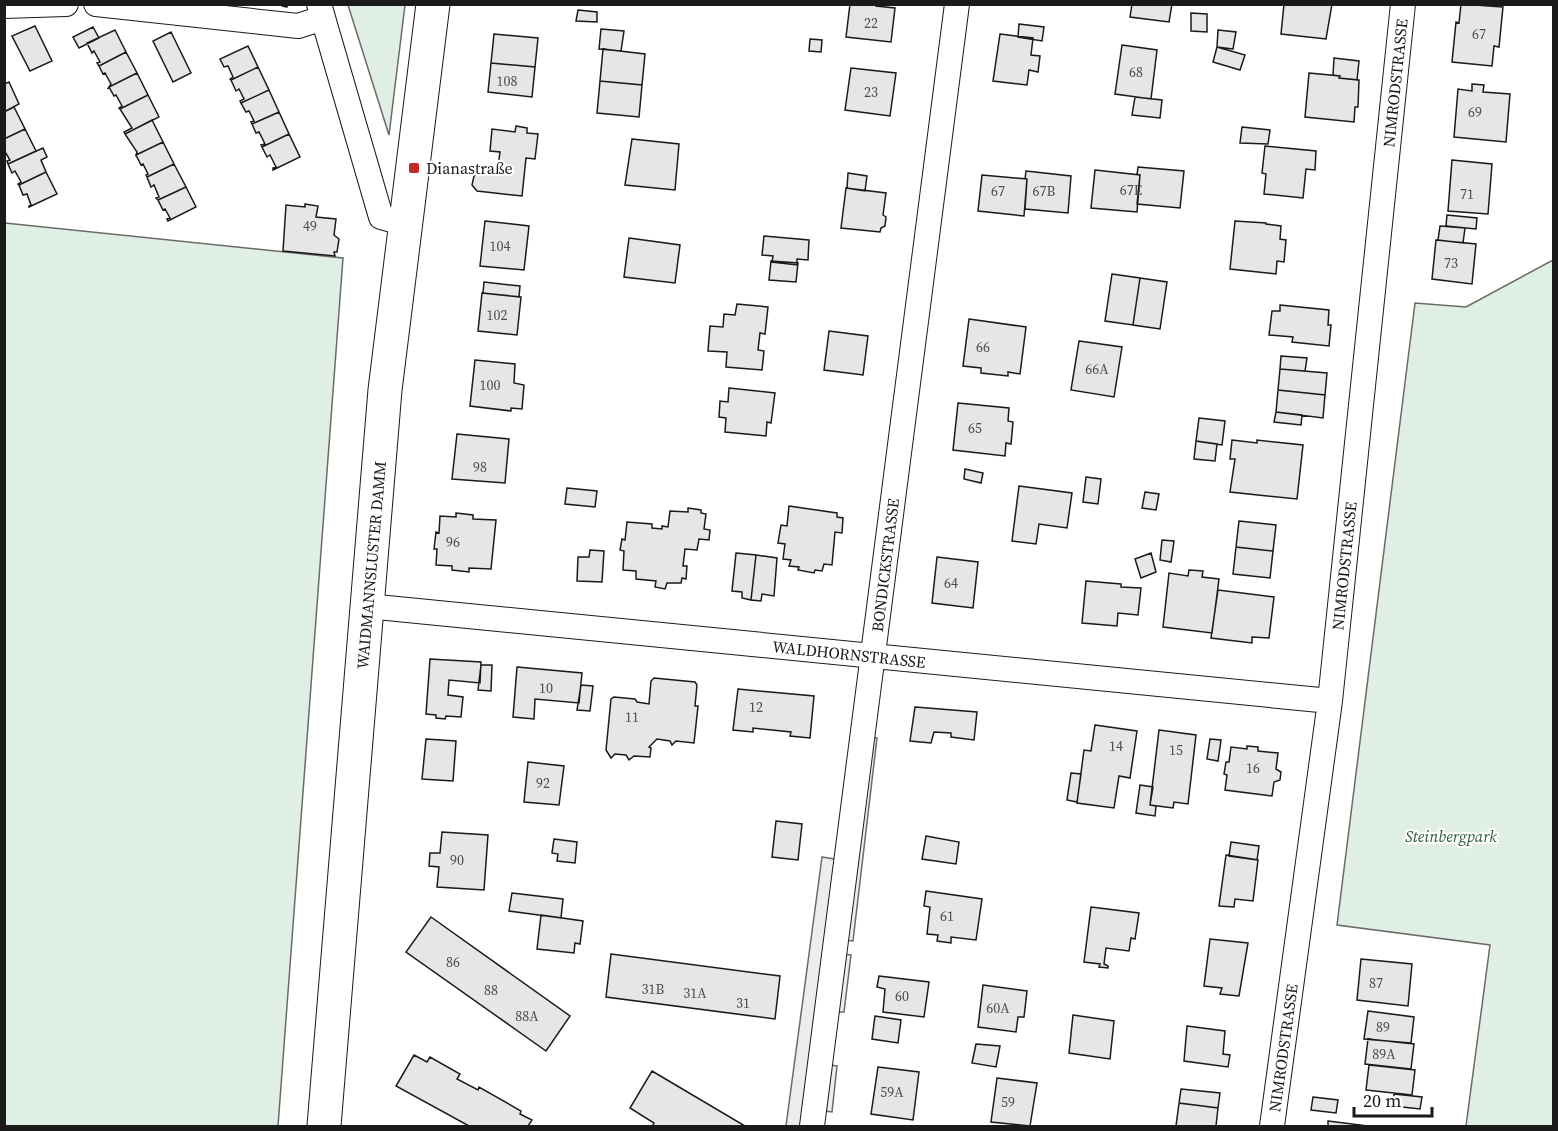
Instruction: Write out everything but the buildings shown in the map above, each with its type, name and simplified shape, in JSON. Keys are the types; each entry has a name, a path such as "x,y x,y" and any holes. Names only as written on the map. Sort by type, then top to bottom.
{"main road":[{"name":"WAIDMANNSLUSTER DAMM","path":"324,1126 385,390 433,4"}],"street":[{"path":"4,6 66,4"},
{"path":"96,4 298,26 321,11 381,217 406,224"},
{"name":"BONDICKSTRASSE","path":"812,1126 957,4"},
{"name":"NIMRODSTRASSE","path":"1272,1126 1330,701 1403,4"},
{"name":"WALDHORNSTRASSE","path":"367,606 1330,701"}],"green space":[{"path":"348,5 405,5 389,135"},
{"path":"5,223 343,258 278,1126 5,1126"},
{"name":"Steinbergpark","path":"1553,260 1553,1126 1466,1126 1490,945 1337,925 1415,303 1466,307"}],"shaded area":[{"path":"869,737 877,738 853,941 845,940"},
{"path":"822,857 841,860 805,1126 786,1126"},
{"path":"843,954 851,955 844,1012 837,1012"},
{"path":"829,1065 837,1066 832,1112 825,1111"}],"fence":[{"path":"271,4 287,7 287,4"}],"place":[{"name":"Dianastraße","path":"414,168"}]}
